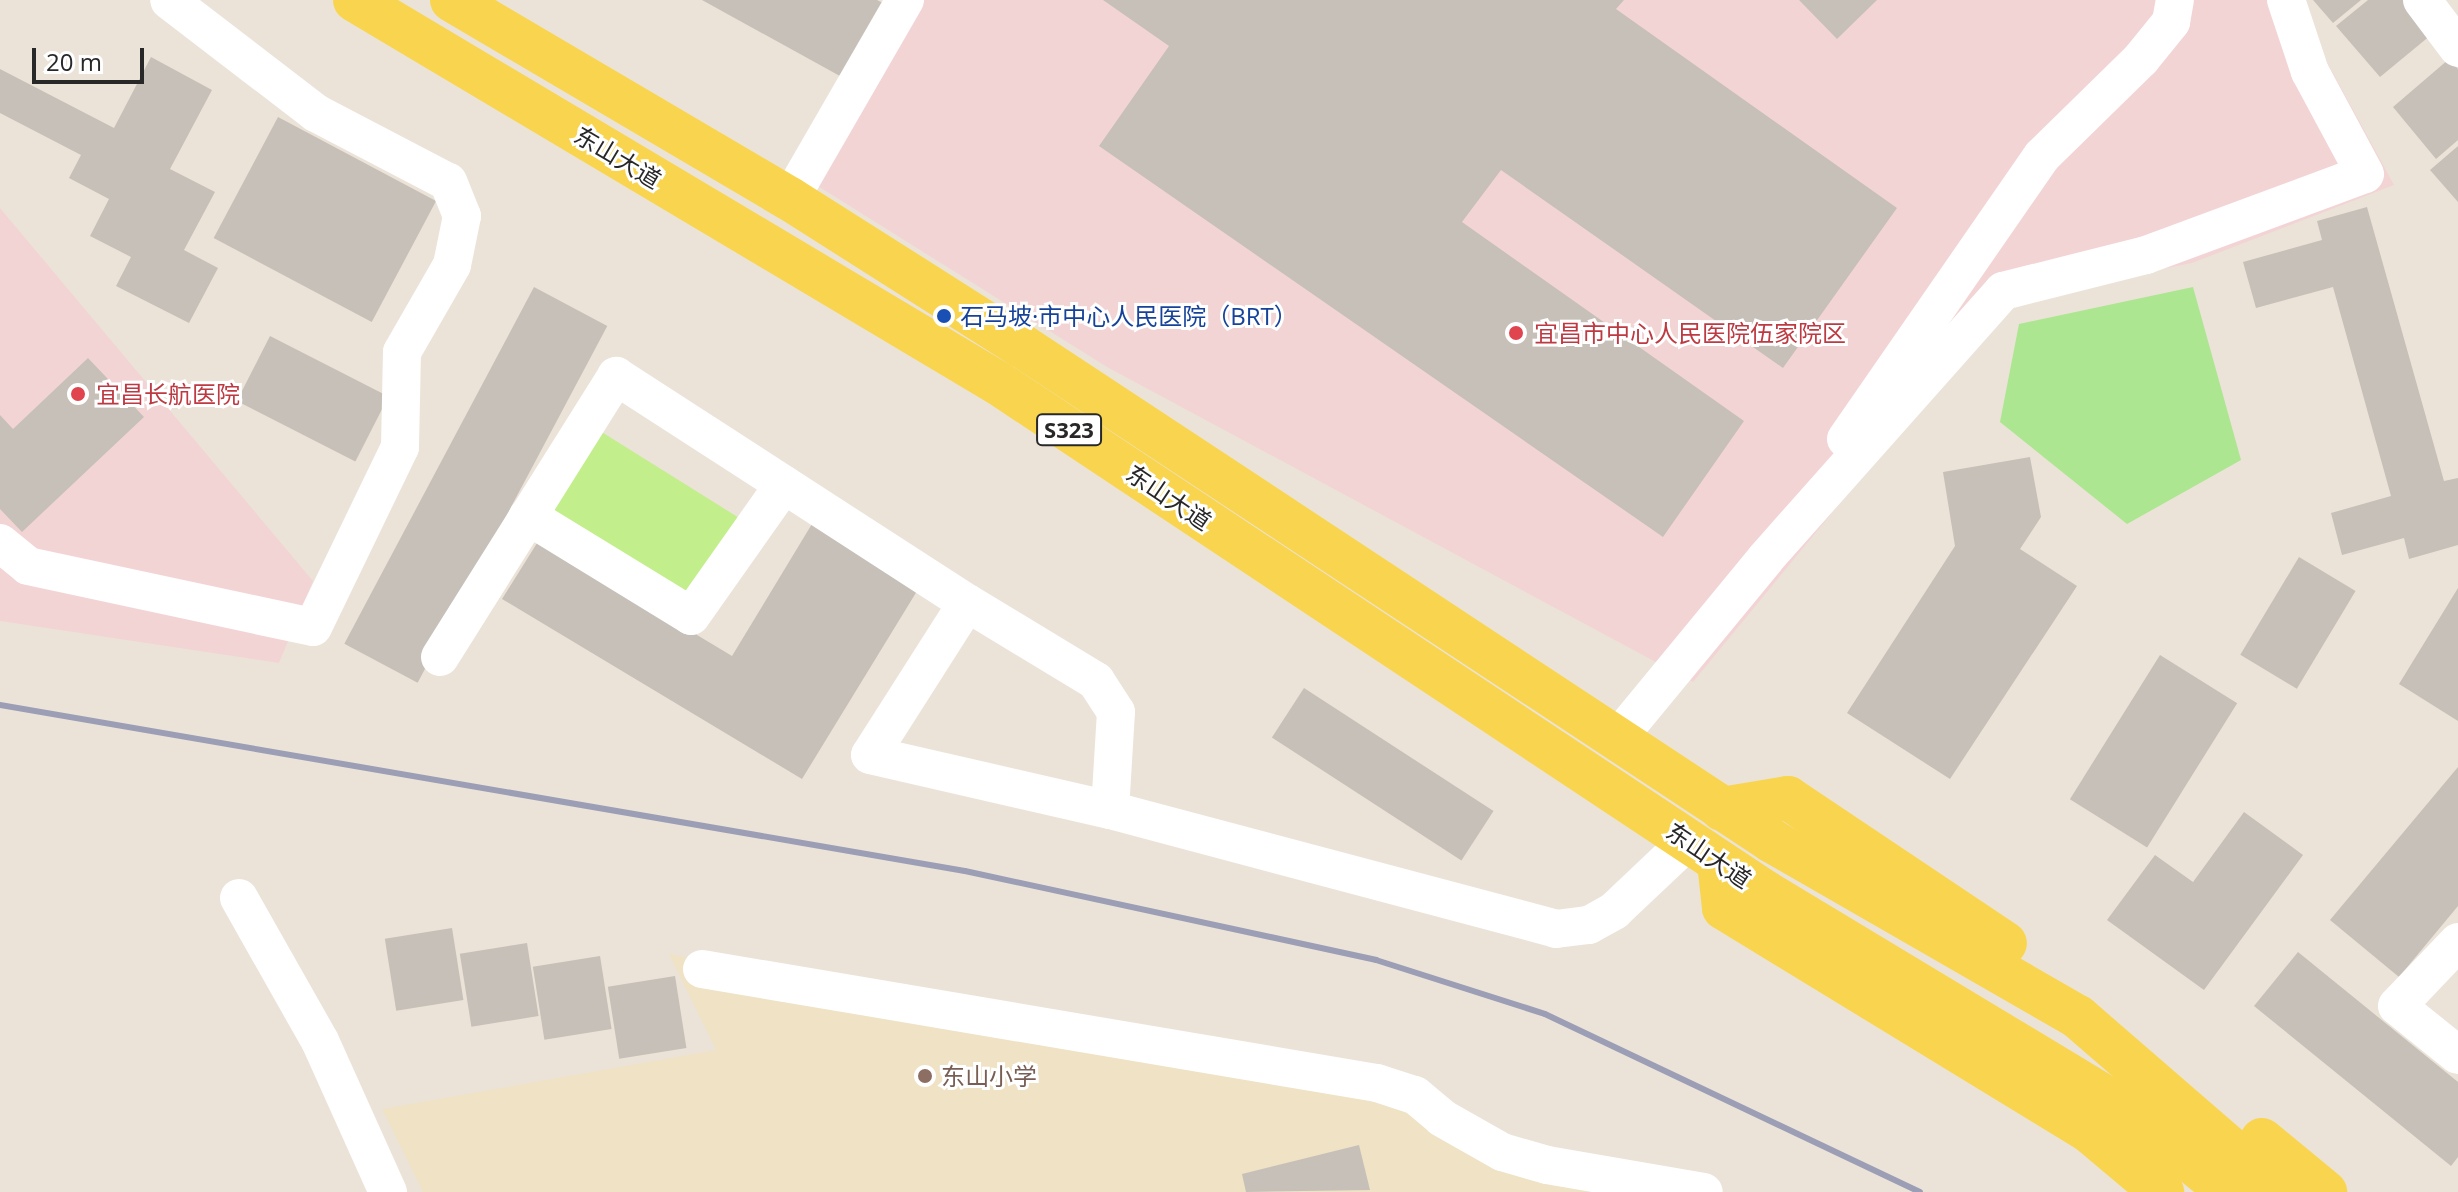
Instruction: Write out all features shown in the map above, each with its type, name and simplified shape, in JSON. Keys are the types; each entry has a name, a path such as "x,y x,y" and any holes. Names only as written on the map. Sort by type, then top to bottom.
{"main road":[{"name":"东山大道","path":"355,0 998,383 1765,892 2132,1113 2229,1192"},
{"name":"东山大道","path":"452,0 790,199 1772,841 2078,1017 2280,1192"},
{"path":"1722,809 1788,798 2086,996 2325,1192"},
{"path":"1703,851 1724,908 2088,1130 2162,1192"}],"street":[{"path":"9,557 313,627 400,447 402,352 452,265 462,216 448,182 316,113 169,0"},
{"path":"790,199 905,0"},
{"path":"1617,739 1766,558 2003,291 2146,255 2365,174 2310,72 2286,0"},
{"path":"2422,0 2458,48"},
{"path":"1766,558 1954,277 2042,156 2169,7"},
{"path":"440,657 616,376 967,603 1096,681 1116,712 1110,810"},
{"path":"528,516 691,616 784,484"},
{"path":"967,603 870,755 1110,810 1556,929 1589,925 1703,851"},
{"path":"239,898 320,1041 388,1192"},
{"path":"2458,942 2397,1006 2458,1055"},
{"path":"702,969 1377,1083 1415,1095 1442,1118 1502,1152 1547,1165 1704,1192"}],"shaded area":[{"name":"宜昌市中心人民医院伍家院区","path":"897,0 2293,0 2394,185 2192,263 2007,300 1693,682 1107,367 805,178"},
{"name":"宜昌长航医院","path":"0,208 313,581 279,663 0,621"},
{"name":"东山小学","path":"669,954 1406,1101 1638,1192 423,1192 382,1109 716,1050"}],"green space":[{"path":"2193,287 2241,460 2127,524 2000,422 2019,324"},
{"path":"600,431 740,518 686,604 546,517"}],"building":[{"path":"702,0 877,0 891,7 849,81"},
{"path":"1103,0 1624,0 1616,9 1897,208 1783,368 1501,170 1462,222 1744,421 1663,537 1099,146 1169,46"},
{"path":"1799,0 1877,0 1837,39"},
{"path":"2313,0 2361,0 2333,23"},
{"path":"2368,0 2411,0 2437,30 2380,77 2336,26"},
{"path":"151,57 212,90 170,169 215,192 184,250 218,268 189,323 116,286 131,257 90,236 109,199 69,178 81,155 0,113 0,69 114,128"},
{"path":"2449,59 2458,69 2458,140 2436,159 2393,107"},
{"path":"278,117 436,201 372,322 214,238"},
{"path":"2458,146 2458,202 2430,170"},
{"path":"2367,207 2444,481 2458,478 2458,545 2409,559 2404,538 2342,555 2331,513 2391,496 2333,287 2256,308 2243,262 2322,240 2317,221"},
{"path":"534,287 607,326 418,683 344,644"},
{"path":"270,336 389,396 355,461 237,401"},
{"path":"88,358 144,417 22,532 0,509 0,415 13,429"},
{"path":"2030,457 2041,517 2020,549 2077,586 1950,779 1847,713 1955,546 1943,472"},
{"path":"818,514 925,578 802,779 502,599 539,540 732,656"},
{"path":"2299,557 2356,591 2297,689 2240,655"},
{"path":"2458,588 2458,721 2399,684"},
{"path":"2160,655 2237,703 2147,847 2070,799"},
{"path":"1304,688 1494,811 1461,861 1272,737"},
{"path":"2458,767 2458,906 2399,977 2330,920"},
{"path":"2244,812 2303,855 2204,990 2107,920 2155,855 2193,882"},
{"path":"452,928 463,1000 396,1011 385,939"},
{"path":"527,943 539,1016 471,1027 460,954"},
{"path":"2298,952 2458,1082 2458,1157 2451,1166 2254,1006"},
{"path":"600,956 612,1029 544,1040 533,967"},
{"path":"675,976 686,1048 619,1059 608,987"},
{"path":"1359,1145 1370,1190 1246,1192 1242,1174"}],"railway":[{"path":"0,705 965,871 1376,960 1545,1014 1920,1192"}],"place":[{"name":"石马坡·市中心人民医院（BRT）","path":"944,316"},
{"name":"宜昌市中心人民医院伍家院区","path":"1516,333"},
{"name":"宜昌长航医院","path":"78,394"},
{"name":"东山小学","path":"925,1076"}]}
